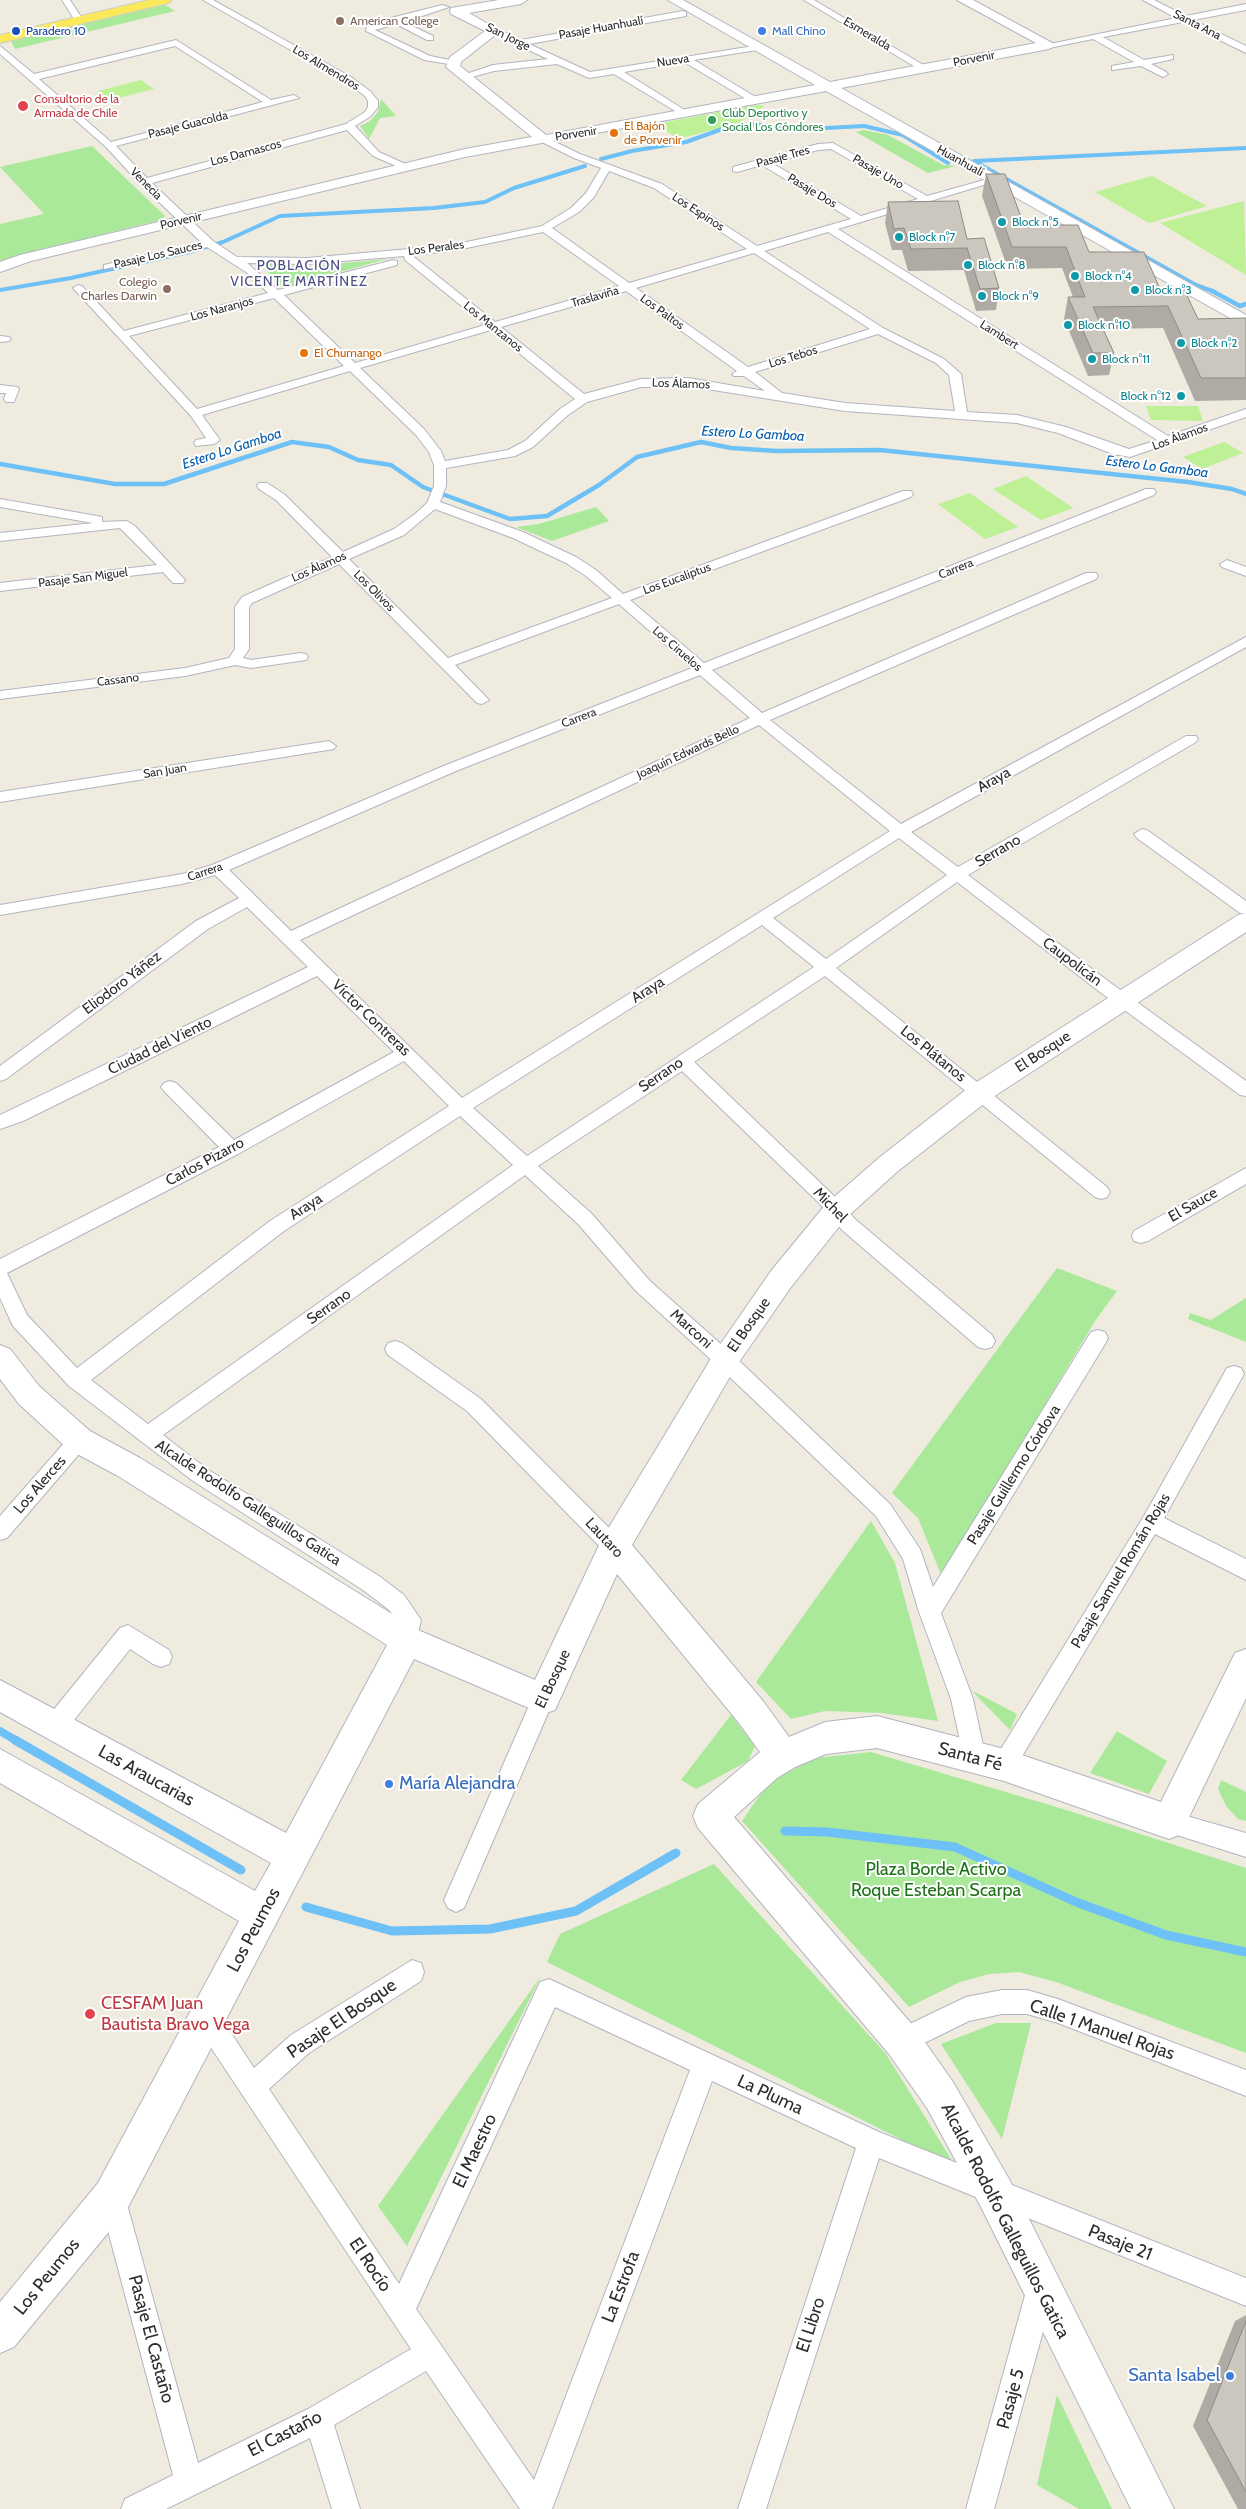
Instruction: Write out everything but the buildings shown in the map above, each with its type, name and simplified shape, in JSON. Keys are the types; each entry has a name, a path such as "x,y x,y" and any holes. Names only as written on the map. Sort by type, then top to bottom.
{"main road":[{"path":"0,38 165,0"}],"street":[{"path":"66,0 79,20"},
{"name":"Los Almendros","path":"207,0 348,79 368,94 373,101 373,107 368,114 349,126"},
{"name":"San Jorge","path":"427,0 451,9 588,75"},
{"path":"494,31 452,64 427,58 370,31 370,28 394,20 451,9 521,0"},
{"name":"Huanhualí","path":"674,0 1246,322"},
{"name":"Esmeralda","path":"808,0 925,69"},
{"path":"963,0 1048,45"},
{"name":"Santa Ana","path":"1147,0 1246,50"},
{"name":"Porvenir","path":"0,267 26,258 464,153 756,101 1246,7"},
{"name":"Pasaje Huanhualí","path":"519,42 683,14"},
{"path":"394,20 430,38"},
{"path":"1094,36 1163,74"},
{"path":"31,78 192,38"},
{"path":"176,43 267,100 268,103"},
{"name":"Nueva","path":"588,75 757,47"},
{"name":"Venecia","path":"0,49 109,145 144,182 209,243 238,260 277,294 420,432 435,451 440,465"},
{"path":"1115,68 1170,57"},
{"path":"685,59 756,101"},
{"path":"465,76 493,68 559,61"},
{"name":"Los Espinos","path":"452,64 554,146 606,168 658,186 879,330 948,367 955,374 962,415"},
{"path":"614,70 685,114"},
{"name":"Pasaje Guacolda","path":"109,145 268,103 294,98"},
{"path":"349,126 376,154 407,167"},
{"name":"Los Damascos","path":"144,182 349,126"},
{"name":"Pasaje Tres","path":"737,169 829,146"},
{"name":"Pasaje Uno","path":"829,146 836,147 926,200"},
{"name":"Pasaje Dos","path":"764,162 860,220"},
{"name":"Los Perales","path":"238,260 307,262 409,255 457,247 545,228 575,210 590,195 606,168"},
{"name":"Traslaviña","path":"195,413 995,180"},
{"name":"Los Paltos","path":"545,228 780,396"},
{"name":"Lambert","path":"831,229 1168,441"},
{"name":"Pasaje Los Sauces","path":"108,266 209,243"},
{"name":"Los Naranjos","path":"121,335 277,294 409,255"},
{"name":"Los Manzanos","path":"409,255 492,326 583,399"},
{"path":"78,288 195,413 214,440 200,443"},
{"name":"Los Tebos","path":"708,384 879,330"},
{"name":"Los Álamos","path":"440,465 511,453 528,444 564,412 583,399 598,393 641,383 688,382 708,384 845,407 962,415 1028,422 1062,430 1117,451 1130,453 1246,413"},
{"path":"0,389 13,389 10,399"},
{"path":"434,502 440,486 440,465"},
{"name":"Los Olivos","path":"263,486 280,497 482,700"},
{"name":"Carrera","path":"0,910 182,879 218,869 389,794 1150,492"},
{"name":"Los Eucaliptus","path":"446,663 907,494"},
{"name":"Los Álamos","path":"234,661 242,649 242,607 247,600 399,532 420,517 434,502"},
{"name":"Los Ciruelos","path":"434,502 518,535 570,560 591,573 701,670 900,830"},
{"path":"0,503 122,524 130,529 178,580"},
{"path":"0,537 122,524"},
{"path":"1227,564 1246,572"},
{"name":"Pasaje San Miguel","path":"0,587 166,568"},
{"name":"Joaquín Edwards Bello","path":"289,938 760,719 1091,576"},
{"name":"Araya","path":"76,1380 277,1226 461,1106 763,918 900,830 1246,641"},
{"path":"234,661 251,664 301,657"},
{"name":"Cassano","path":"0,695 212,668 234,661"},
{"name":"Serrano","path":"147,1436 525,1166 826,967 957,876 1191,739"},
{"name":"San Juan","path":"0,797 329,746"},
{"name":"Caupolicán","path":"900,830 957,876 1122,1000 1246,1090"},
{"path":"1142,834 1246,909"},
{"name":"Víctor Contreras","path":"218,869 525,1166"},
{"name":"Eliodoro Yáñez","path":"0,1075 202,925 250,899"},
{"name":"Los Plátanos","path":"763,918 981,1092 1101,1192"},
{"name":"El Bosque","path":"456,1900 543,1699 614,1547 725,1360 781,1280 836,1211 889,1164 981,1092 1246,921"},
{"name":"Ciudad del Viento","path":"0,1122 18,1116 320,968"},
{"name":"Carlos Pizarro","path":"0,1268 232,1148 407,1052"},
{"name":"Michel","path":"682,1061 836,1211 985,1341"},
{"path":"170,1087 232,1148"},
{"name":"Marconi","path":"525,1166 585,1218 643,1286 725,1360 883,1510 913,1556 930,1612 962,1699 990,1762"},
{"name":"El Sauce","path":"1141,1236 1246,1175"},
{"name":"Alcalde Rodolfo Galleguillos Gatica","path":"0,1278 20,1320 76,1380 200,1475 371,1583 396,1602 410,1620 407,1640"},
{"name":"Pasaje Guillermo Córdova","path":"930,1612 1098,1338"},
{"name":"Lautaro","path":"395,1348 474,1406 614,1547 751,1712 783,1756"},
{"name":"Alcalde Rodolfo Galleguillos Gatica","path":"0,1357 29,1396 79,1440 129,1467 407,1640 543,1699"},
{"name":"Pasaje Samuel Román Rojas","path":"990,1762 1151,1522 1234,1374"},
{"name":"Los Alerces","path":"0,1530 79,1440"},
{"path":"1151,1522 1246,1570"},
{"path":"55,1726 128,1635 161,1656"},
{"name":"Los Peumos","path":"0,2333 112,2196 407,1640"},
{"path":"1169,1822 1246,1664"},
{"name":"Las Araucarias","path":"0,1695 293,1856"},
{"name":"Santa Fé","path":"710,1816 764,1767 783,1756 825,1738 877,1732 990,1762 1169,1822 1246,1845"},
{"path":"0,1765 262,1915"},
{"name":"Alcalde Rodolfo Galleguillos Gatica","path":"710,1816 902,2041 940,2095 995,2193 1149,2506"},
{"name":"Pasaje El Bosque","path":"252,2087 300,2044 412,1972"},
{"name":"La Pluma","path":"549,1991 871,2142 995,2193"},
{"name":"El Maestro","path":"401,2310 549,1991"},
{"name":"Calle 1 Manuel Rojas","path":"902,2041 966,2009 1002,2002 1027,2002 1058,2011 1246,2083"},
{"name":"El Rocío","path":"207,2019 401,2310 538,2509"},
{"name":"La Estrofa","path":"538,2509 705,2065"},
{"name":"El Libro","path":"752,2509 871,2142"},
{"name":"Pasaje 21","path":"995,2193 1246,2292"},
{"name":"Pasaje El Castaño","path":"112,2196 190,2482"},
{"name":"Pasaje 5","path":"980,2509 1041,2288"},
{"name":"El Castaño","path":"135,2509 318,2419 431,2353"},
{"path":"318,2419 346,2509"}],"green space":[{"path":"164,4 175,11 15,49 11,41"},
{"path":"141,80 154,89 110,100 98,91"},
{"path":"381,99 396,116 380,118 369,139 360,126 370,121 378,112"},
{"name":"Club Deportivo y Social Los Cóndores","path":"756,105 765,106 739,123 678,139 656,124"},
{"path":"864,130 888,135 943,165 956,166 928,173 856,132"},
{"path":"92,146 165,216 161,220 0,261 0,224 44,214 0,167"},
{"path":"1152,176 1207,206 1149,223 1095,192"},
{"path":"1244,201 1246,275 1160,223"},
{"path":"387,259 292,285 280,285 263,267 270,264 302,267"},
{"path":"1146,406 1198,406 1203,421 1151,420"},
{"path":"1224,442 1243,453 1202,469 1183,457"},
{"path":"1026,476 1073,508 1041,520 993,489"},
{"path":"970,493 1018,527 985,539 938,504"},
{"path":"596,507 609,521 552,541 516,527 539,524"},
{"path":"1057,1268 1117,1291 1095,1321 942,1577 918,1518 892,1493"},
{"path":"1246,1298 1246,1342 1188,1319 1190,1313 1211,1320"},
{"path":"871,1521 895,1563 938,1721 882,1713 825,1711 791,1719 756,1682"},
{"path":"971,1690 1017,1714 1010,1730"},
{"path":"731,1715 755,1746 748,1761 696,1789 681,1780"},
{"path":"1117,1731 1167,1761 1149,1794 1090,1773"},
{"name":"Plaza Borde Activo Roque Esteban Scarpa","path":"871,1752 1063,1809 1246,1868 1246,2053 1056,1982 1019,1972 989,1974 960,1982 909,2007 742,1821 768,1783 815,1758"},
{"path":"1221,1780 1246,1792 1246,1821 1238,1819 1226,1806 1218,1789"},
{"path":"714,1864 886,2054 956,2167 547,1962 560,1934"},
{"path":"541,1976 407,2246 378,2206"},
{"path":"996,2023 1031,2023 1002,2139 941,2044"},
{"path":"1057,2395 1112,2509 1079,2509 1037,2485"}],"waterway":[{"path":"601,159 632,151 686,142 725,128 755,124 787,130 864,126 903,135 948,163"},
{"path":"1215,292 1196,285 974,161 1246,148"},
{"path":"0,290 71,278 189,252 223,242 280,216 434,208 485,202 514,188 585,166"},
{"path":"1212,291 1240,306 1246,304"},
{"name":"Estero Lo Gamboa","path":"0,464 115,484 164,484 292,442 329,447 358,460 391,465 423,487 510,519 547,516 599,485 637,457 701,442 731,448 776,451 880,450 1188,482 1232,489 1246,494"},
{"path":"0,1731 17,1741"},
{"path":"15,1740 241,1870"},
{"path":"785,1831 827,1832 955,1847 1076,1902 1166,1935 1246,1952"},
{"path":"306,1907 392,1931 490,1929 576,1911 676,1853"}],"place":[{"name":"American College","path":"340,21"},
{"name":"Paradero 10","path":"16,31"},
{"name":"Mall Chino","path":"762,31"},
{"name":"Consultorio de la Armada de Chile","path":"23,106"},
{"name":"Club Deportivo y Social Los Cóndores","path":"712,120"},
{"name":"El Bajón de Porvenir","path":"614,133"},
{"name":"Block n°5","path":"1002,222"},
{"name":"Block n°7","path":"899,237"},
{"name":"Block n°8","path":"968,265"},
{"name":"Block n°4","path":"1075,276"},
{"name":"Colegio Charles Darwin","path":"167,289"},
{"name":"Block n°3","path":"1135,290"},
{"name":"Block n°9","path":"982,296"},
{"name":"Block n°10","path":"1068,325"},
{"name":"Block n°2","path":"1181,343"},
{"name":"El Chumango","path":"304,353"},
{"name":"Block n°11","path":"1092,359"},
{"name":"Block n°12","path":"1181,396"},
{"name":"María Alejandra","path":"389,1784"},
{"name":"CESFAM Juan Bautista Bravo Vega","path":"90,2014"},
{"name":"Santa Isabel","path":"1230,2376"}],"district":[{"name":"POBLACIÓN VICENTE MARTÍNEZ","path":"299,274"}]}
